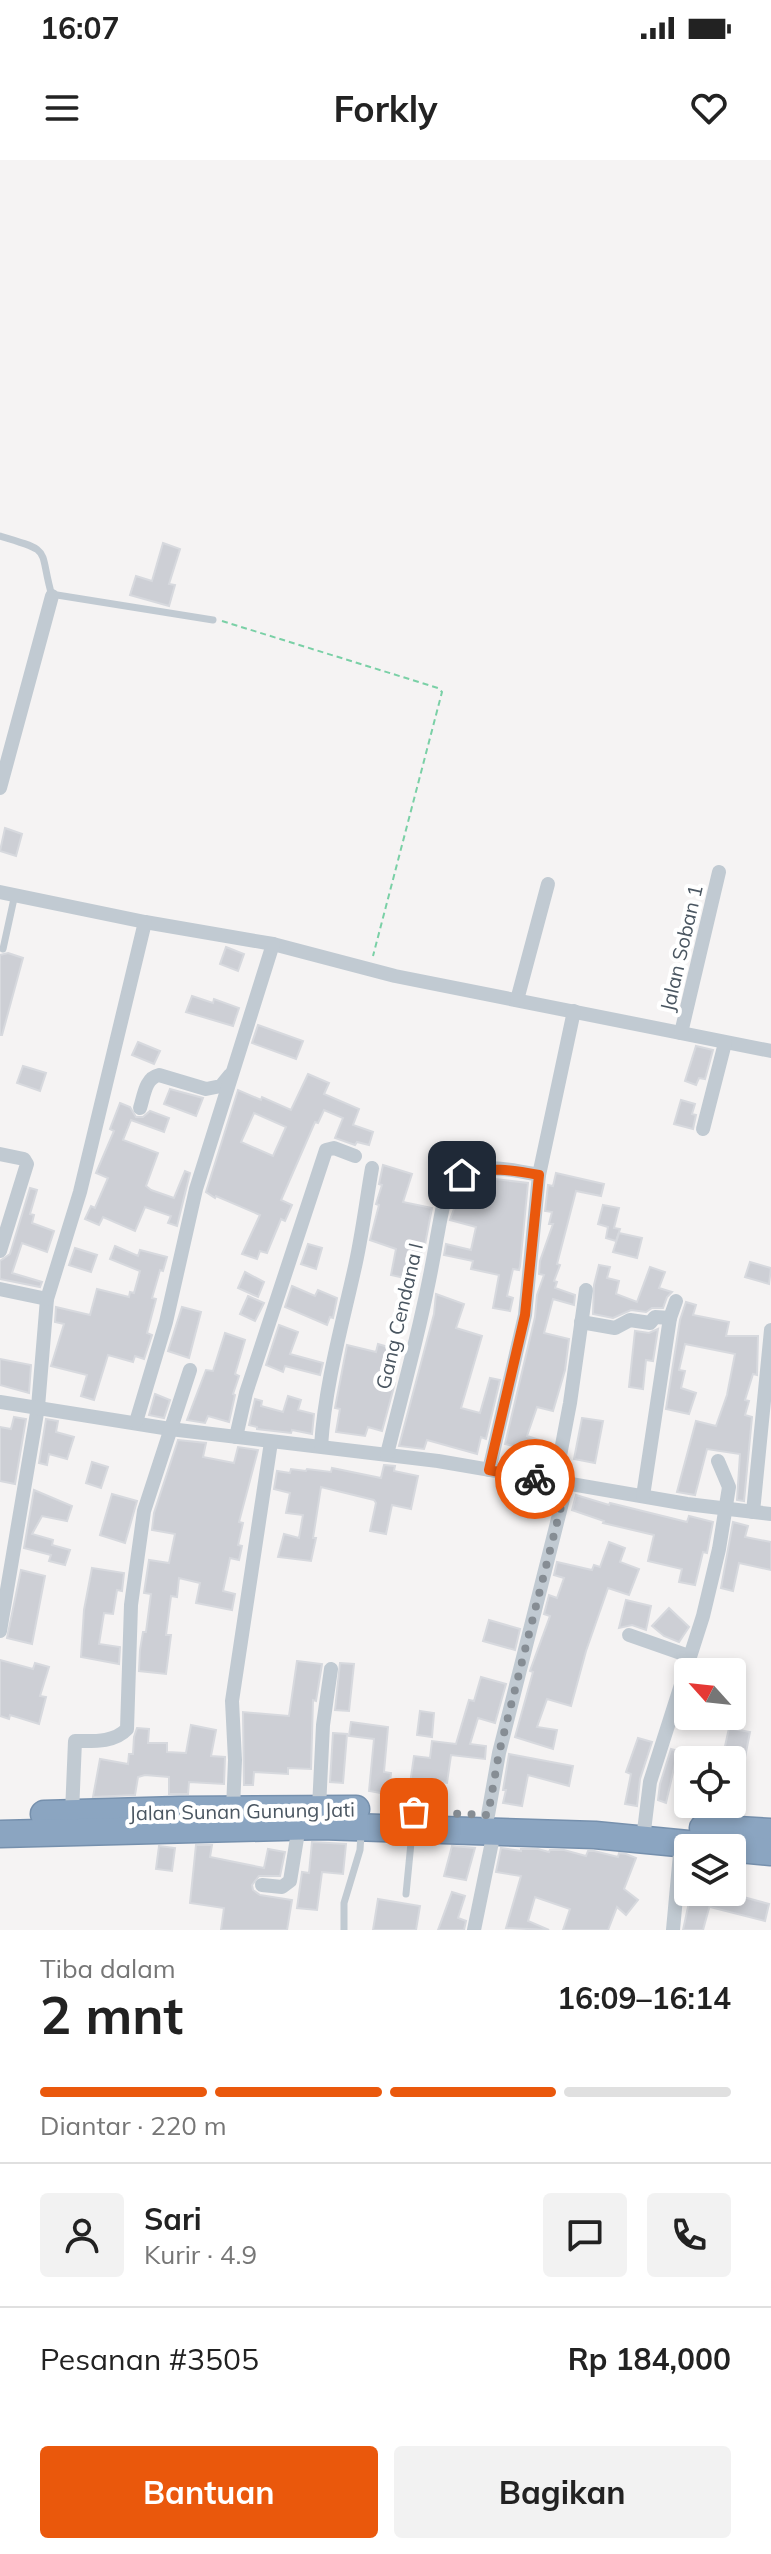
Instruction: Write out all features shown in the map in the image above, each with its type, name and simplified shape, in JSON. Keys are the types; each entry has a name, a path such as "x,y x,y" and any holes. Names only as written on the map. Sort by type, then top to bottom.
{"highway":[{"name":"Jalan Sunan Gunung Jati","path":"0,1817 319,1808 414,1820"},
{"path":"0,1834 362,1827 414,1820 644,1832 771,1832"},
{"path":"644,1832 674,1841"},
{"path":"746,1850 771,1852"}],"street":[{"path":"0,788 2,766 52,596"},
{"name":"Jalan Soban 1","path":"681,1033 719,872"},
{"path":"517,1000 548,884"},
{"path":"0,892 273,944 369,969 771,1051"},
{"path":"0,1631 38,1407 47,1299 80,1192 145,922"},
{"path":"136,1422 166,1322 196,1189 273,944"},
{"path":"489,1470 525,1315 539,1175 574,1011"},
{"path":"703,1129 725,1043"},
{"path":"140,1108 153,1076 214,1089 225,1083 232,1071"},
{"path":"236,1437 246,1393 326,1150 334,1148 355,1156"},
{"path":"0,1154 24,1159 27,1164 0,1251"},
{"path":"321,1446 324,1408 336,1343 355,1269 372,1168"},
{"name":"Gang Cendana I","path":"387,1454 428,1295 440,1221 450,1185 462,1175 478,1169 506,1169 539,1175"},
{"path":"0,1289 47,1299"},
{"path":"474,1930 499,1753 561,1483 586,1290"},
{"path":"643,1496 670,1318 676,1301"},
{"path":"581,1322 615,1328 630,1320 650,1323 655,1317 670,1318"},
{"path":"753,1512 771,1330"},
{"path":"72,1813 75,1741 101,1741 122,1734 127,1729 131,1605 144,1511 190,1370"},
{"path":"0,1402 170,1429 387,1454 771,1514"},
{"path":"233,1809 235,1760 232,1701 271,1442"},
{"path":"644,1832 650,1782 706,1603 726,1508 729,1487 718,1461"},
{"path":"629,1635 689,1656"},
{"path":"319,1808 323,1725 331,1669"},
{"path":"262,1885 282,1887 290,1881 299,1826"},
{"path":"673,1930 675,1906"}],"lane":[{"path":"0,536 42,551 52,596 213,620"},
{"path":"3,949 15,894"},
{"path":"406,1894 414,1820"},
{"path":"344,1930 344,1903 360,1850 362,1827"}],"path":[{"path":"213,620 234,623 438,688 442,692 369,969"}],"building":[{"path":"163,543 180,549 169,584 175,585 169,606 130,595 136,576 152,581"},
{"path":"5,828 22,834 16,856 0,851"},
{"path":"226,947 244,954 238,971 220,964"},
{"path":"8,953 23,958 0,1035 0,955"},
{"path":"192,996 213,1003 214,999 239,1008 233,1026 186,1012"},
{"path":"258,1025 303,1041 296,1059 252,1043"},
{"path":"138,1042 160,1051 154,1064 132,1055"},
{"path":"696,1046 713,1050 705,1079 699,1078 696,1085 685,1081"},
{"path":"23,1066 46,1073 40,1091 17,1083"},
{"path":"308,1074 329,1083 324,1094 359,1109 353,1125 373,1132 369,1145 357,1142 355,1145 335,1138 343,1118 324,1110 318,1123 315,1122 281,1200 292,1205 285,1221 281,1219 267,1253 260,1251 257,1259 242,1254 260,1215 206,1192 238,1090 291,1110","holes":["254,1113 286,1127 273,1156 241,1142"]},
{"path":"170,1089 203,1098 196,1116 164,1104"},
{"path":"681,1100 695,1104 693,1129 674,1124"},
{"path":"120,1103 130,1107 136,1117 143,1117 150,1111 169,1118 164,1132 131,1120 123,1140 158,1153 146,1186 151,1190 174,1198 185,1171 190,1173 177,1226 168,1223 171,1216 145,1207 135,1231 103,1217 99,1225 85,1219 91,1206 95,1208 108,1178 96,1173 114,1131 110,1129"},
{"path":"383,1165 412,1174 403,1202 432,1208 424,1250 414,1280 391,1275 396,1249 370,1240 379,1205 376,1204 382,1185 379,1184"},
{"path":"556,1173 604,1184 601,1196 576,1191 557,1264 560,1265 554,1281 557,1282 555,1288 575,1295 574,1305 553,1299 544,1333 569,1339 565,1370 553,1411 537,1407 527,1436 552,1444 546,1470 525,1464 529,1450 505,1444 544,1275 539,1274 540,1261 553,1224 549,1224 552,1212 545,1211 548,1185 553,1186"},
{"path":"486,1178 528,1183 520,1266 519,1270 513,1269 507,1296 513,1298 510,1311 493,1308 499,1275 471,1269 473,1261 444,1255 446,1244 471,1250 476,1227 450,1220 462,1187 469,1182 483,1185"},
{"path":"30,1188 37,1190 30,1214 34,1215 32,1223 54,1231 47,1252 22,1243 12,1273 42,1282 40,1287 0,1279 0,1261 10,1254"},
{"path":"603,1205 619,1208 614,1228 620,1229 616,1241 606,1238 608,1227 598,1224"},
{"path":"619,1233 642,1238 637,1258 613,1252"},
{"path":"308,1244 322,1248 316,1269 301,1264"},
{"path":"115,1246 138,1256 140,1250 167,1257 152,1298 156,1299 147,1333 152,1335 144,1359 135,1356 133,1362 108,1355 94,1400 81,1396 87,1375 51,1366 64,1324 55,1322 56,1307 90,1315 97,1289 129,1297 130,1292 134,1293 140,1271 110,1259"},
{"path":"75,1248 97,1255 91,1272 69,1265"},
{"path":"750,1262 771,1268 769,1284 745,1277"},
{"path":"599,1265 610,1267 607,1278 619,1281 616,1294 637,1302 650,1267 665,1272 659,1288 672,1292 663,1308 652,1308 646,1312 631,1310 613,1318 593,1314 594,1285"},
{"path":"245,1272 264,1282 258,1297 238,1288"},
{"path":"292,1286 315,1296 318,1290 337,1298 333,1318 330,1317 327,1325 285,1307"},
{"path":"436,1294 464,1304 456,1328 482,1336 461,1408 480,1413 490,1378 500,1380 486,1439 481,1437 477,1454 427,1440 424,1449 399,1446 434,1314"},
{"path":"248,1296 264,1303 255,1321 240,1314"},
{"path":"686,1302 696,1305 693,1315 729,1322 726,1336 758,1336 757,1375 753,1374 745,1400 749,1401 745,1415 752,1417 744,1501 737,1500 740,1454 707,1449 695,1495 677,1492 696,1421 716,1426 727,1395 735,1354 685,1344 679,1370 685,1371 681,1388 696,1393 689,1414 666,1409 680,1320"},
{"path":"182,1307 201,1312 189,1358 168,1351"},
{"path":"279,1325 298,1332 290,1354 323,1363 320,1375 285,1366 283,1372 266,1365"},
{"path":"658,1329 653,1361 646,1360 643,1389 629,1387 635,1331 649,1333"},
{"path":"225,1333 245,1340 235,1374 239,1376 229,1422 208,1416 205,1423 187,1420 206,1370 213,1371"},
{"path":"378,1344 398,1350 389,1381 395,1383 382,1431 368,1427 365,1436 336,1432 340,1409 335,1408 347,1345 376,1352"},
{"path":"0,1359 31,1365 29,1393 0,1385"},
{"path":"155,1394 170,1400 164,1418 149,1415"},
{"path":"288,1396 301,1400 298,1410 314,1414 312,1434 257,1429 249,1425 255,1399 262,1401 261,1406 283,1412"},
{"path":"14,1417 26,1419 15,1484 0,1481 0,1427 11,1429"},
{"path":"582,1418 603,1421 595,1463 574,1459"},
{"path":"46,1419 58,1421 56,1432 74,1437 67,1459 49,1454 47,1465 39,1463"},
{"path":"178,1440 206,1443 203,1457 234,1463 238,1447 258,1450 239,1522 243,1523 238,1545 242,1546 239,1560 230,1558 223,1591 235,1594 232,1610 196,1603 200,1583 179,1578 177,1597 171,1596 166,1635 171,1635 166,1674 139,1671 140,1650 143,1632 146,1632 151,1594 144,1593 149,1560 169,1563 175,1534 152,1530 154,1513"},
{"path":"92,1462 108,1467 101,1488 86,1483"},
{"path":"384,1465 395,1466 394,1471 418,1476 411,1509 392,1505 386,1534 370,1531 374,1500 321,1487 311,1561 278,1557 284,1534 299,1538 303,1515 286,1513 290,1493 274,1489 277,1471 290,1473 291,1469 307,1469 331,1472 332,1468 381,1478"},
{"path":"34,1490 72,1506 67,1521 42,1516 32,1534 53,1540 52,1545 70,1550 65,1565 49,1561 51,1555 24,1548"},
{"path":"112,1494 137,1501 125,1543 100,1535"},
{"path":"576,1495 687,1522 689,1516 713,1522 707,1553 703,1552 695,1585 679,1582 682,1569 648,1561 654,1535 603,1523 572,1510"},
{"path":"733,1522 748,1526 745,1537 771,1542 771,1570 739,1563 733,1591 721,1588"},
{"path":"609,1542 625,1548 620,1562 639,1569 629,1595 608,1588 571,1706 547,1699 537,1727 557,1730 553,1749 515,1737 533,1672 530,1671 550,1616 544,1614 549,1595 557,1598 564,1578 554,1575 557,1562 592,1570 594,1565 600,1567"},
{"path":"92,1568 124,1573 122,1591 117,1590 113,1614 104,1613 99,1644 120,1647 119,1664 81,1657 84,1610"},
{"path":"21,1570 45,1576 32,1644 7,1638"},
{"path":"626,1600 651,1606 646,1630 632,1625 619,1628"},
{"path":"669,1608 689,1627 679,1642 664,1636 652,1626"},
{"path":"489,1620 520,1629 515,1650 483,1641"},
{"path":"0,1660 33,1669 35,1663 49,1667 40,1696 46,1697 39,1724 10,1715 9,1719 0,1716"},
{"path":"297,1661 322,1664 316,1701 313,1700 311,1769 288,1768 288,1774 254,1772 253,1785 244,1785 243,1712 289,1716"},
{"path":"340,1663 354,1664 349,1711 335,1710"},
{"path":"481,1677 506,1684 495,1723 478,1718 470,1744 486,1746 485,1759 451,1755 447,1783 424,1780 424,1786 410,1784 414,1756 430,1758 432,1741 456,1744 469,1700 474,1701"},
{"path":"420,1711 434,1713 432,1737 417,1735"},
{"path":"351,1722 388,1727 384,1772 391,1773 390,1783 394,1783 392,1795 369,1791 374,1739 349,1736"},
{"path":"191,1725 216,1730 211,1756 225,1757 224,1784 189,1782 188,1794 169,1794 169,1777 145,1775 138,1777 135,1795 93,1797 100,1759 128,1764 129,1754 133,1754 137,1728 149,1729 148,1743 167,1743 167,1752 186,1753"},
{"path":"729,1730 750,1732 746,1752 746,1746 725,1746"},
{"path":"333,1733 347,1734 343,1783 330,1782"},
{"path":"638,1738 652,1742 640,1779 637,1806 625,1804 631,1774 626,1772"},
{"path":"671,1749 674,1750 674,1768 666,1803 658,1800"},
{"path":"509,1754 573,1766 569,1786 528,1775 522,1806 503,1803"},
{"path":"312,1842 346,1844 343,1874 322,1872 317,1910 297,1908 302,1872 309,1873"},
{"path":"196,1845 212,1845 210,1857 264,1868 268,1849 285,1852 280,1876 259,1876 252,1885 260,1895 292,1900 287,1930 221,1930 224,1908 190,1903"},
{"path":"159,1846 175,1848 172,1871 156,1869"},
{"path":"452,1846 475,1848 466,1880 444,1876"},
{"path":"501,1848 549,1852 564,1850 586,1856 588,1851 618,1857 619,1853 626,1854 636,1858 624,1889 638,1900 626,1915 617,1907 608,1930 563,1930 570,1909 535,1897 528,1921 549,1930 506,1928 521,1876 496,1872"},
{"path":"452,1892 465,1896 458,1918 466,1921 464,1930 438,1930"},
{"path":"746,1898 769,1904 765,1921 710,1907 746,1906"},
{"path":"378,1899 420,1906 416,1930 373,1930"},
{"path":"688,1906 710,1906 703,1930 683,1930"}],"way so far":[{"path":"414,1812 488,1815 499,1753 567,1483 535,1479"}],"route":[{"path":"462,1175 478,1169 506,1169 539,1175 525,1315 489,1470 535,1479"}]}
